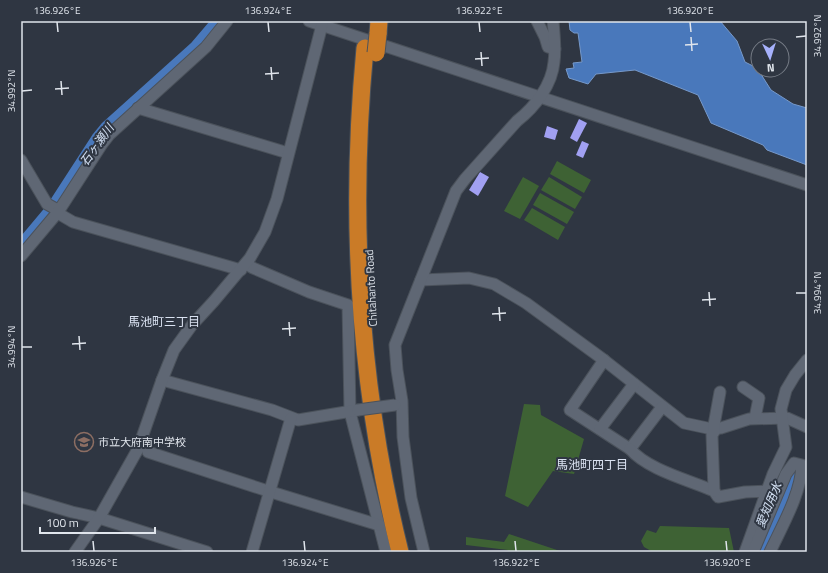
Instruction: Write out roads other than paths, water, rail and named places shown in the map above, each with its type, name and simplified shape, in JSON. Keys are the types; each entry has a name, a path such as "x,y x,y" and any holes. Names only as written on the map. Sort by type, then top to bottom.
{"highway":[{"name":"Chitahanto Road","path":"372,35 361,103 358,175 357,236 361,310 373,420 391,516 400,552"},
{"name":"Chitahanto Road","path":"372,35 372,105 368,174 368,235 371,310 384,417 394,472 412,552"}],"street":[{"path":"21,256 102,144 138,108 206,47 227,21"},
{"path":"309,21 807,184"},
{"path":"537,21 548,47 555,49"},
{"path":"424,552 411,498 398,403 395,345 456,191 517,121 527,113 540,96 550,79 553,69 555,49 553,21"},
{"path":"75,552 99,518 138,449 174,350 192,325 243,267 257,247 268,226 277,199 322,25"},
{"path":"138,108 288,153"},
{"path":"21,160 47,204 73,222 243,267 253,268 308,292 348,305 354,411 386,552"},
{"path":"422,280 468,278 494,284 526,303 604,360 684,423 721,428 755,418 787,418 807,427"},
{"path":"604,360 570,410 630,448 634,453 651,465 714,491"},
{"path":"745,552 773,474 786,447 781,409 786,390 795,375 807,360"},
{"path":"162,380 272,410 298,420 398,403"},
{"path":"600,429 634,384"},
{"path":"743,387 759,398 755,418"},
{"path":"720,392 714,432 712,435 714,491 718,497 745,492 767,491"},
{"path":"630,448 662,406"},
{"path":"252,552 291,418"},
{"path":"148,452 270,492 379,525"},
{"path":"753,552 786,474 794,463 802,466 802,476 792,504 770,552"},
{"path":"21,497 72,512 99,518 207,552"}],"water":[{"path":"569,21 720,21 737,41 745,62 750,64 750,78 763,78 771,90 793,104 807,108 807,165 767,150 763,145 711,123 698,95 635,70 596,74 588,84 569,78 566,69 574,68 573,63 582,62 578,33 574,33 570,30"}],"waterway":[{"name":"石ヶ瀬川","path":"21,247 52,210 98,139 107,128 196,48 219,21"},
{"name":"愛知用水","path":"762,552 798,467"}],"place":[{"name":"市立大府南中学校","path":"84,442"}],"district":[{"name":"馬池町三丁目","path":"164,322"},
{"name":"馬池町四丁目","path":"592,465"}]}
